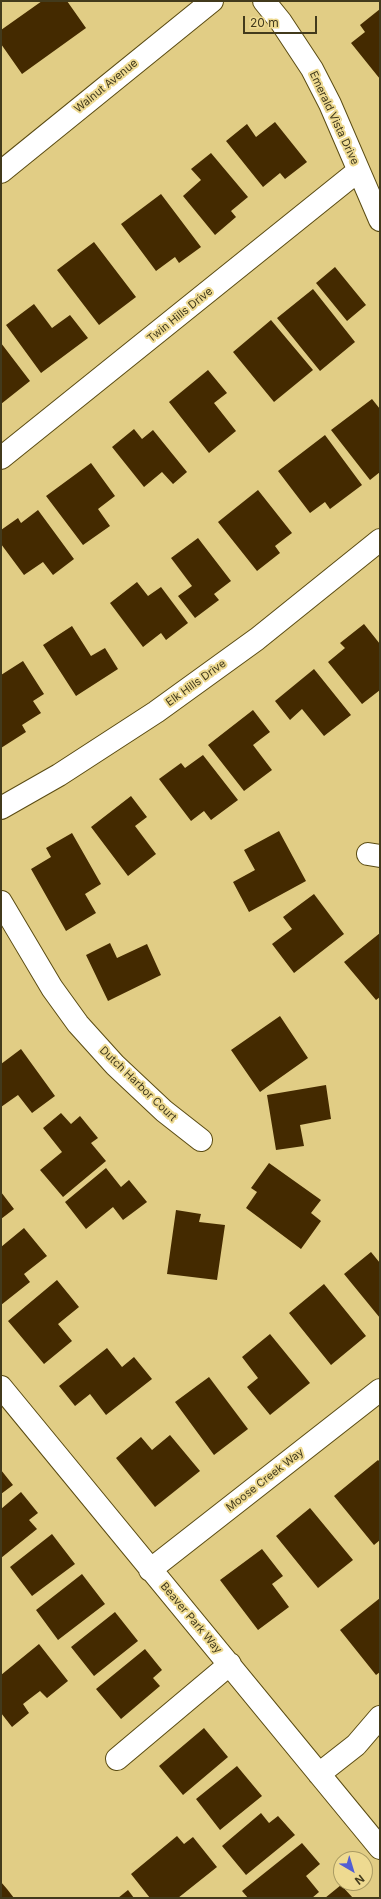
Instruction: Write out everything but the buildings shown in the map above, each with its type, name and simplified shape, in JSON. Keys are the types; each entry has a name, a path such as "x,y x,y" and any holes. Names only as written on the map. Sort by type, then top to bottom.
{"street":[{"name":"Walnut Avenue","path":"1,172 212,1"},
{"name":"Emerald Vista Drive","path":"264,1 281,22 312,69 330,104 380,220"},
{"name":"Twin Hills Drive","path":"1,458 358,171"},
{"name":"Elk Hills Drive","path":"1,808 59,775 156,712 257,639 380,540"},
{"name":"Dutch Harbor Court","path":"1,902 52,988 78,1024 115,1065 164,1111 201,1140"},
{"name":"Moose Creek Way","path":"150,1570 380,1390"},
{"name":"Beaver Park Way","path":"3,1396 230,1664 380,1848"},
{"path":"117,1759 230,1664"},
{"path":"319,1774 356,1745 380,1717"}]}
